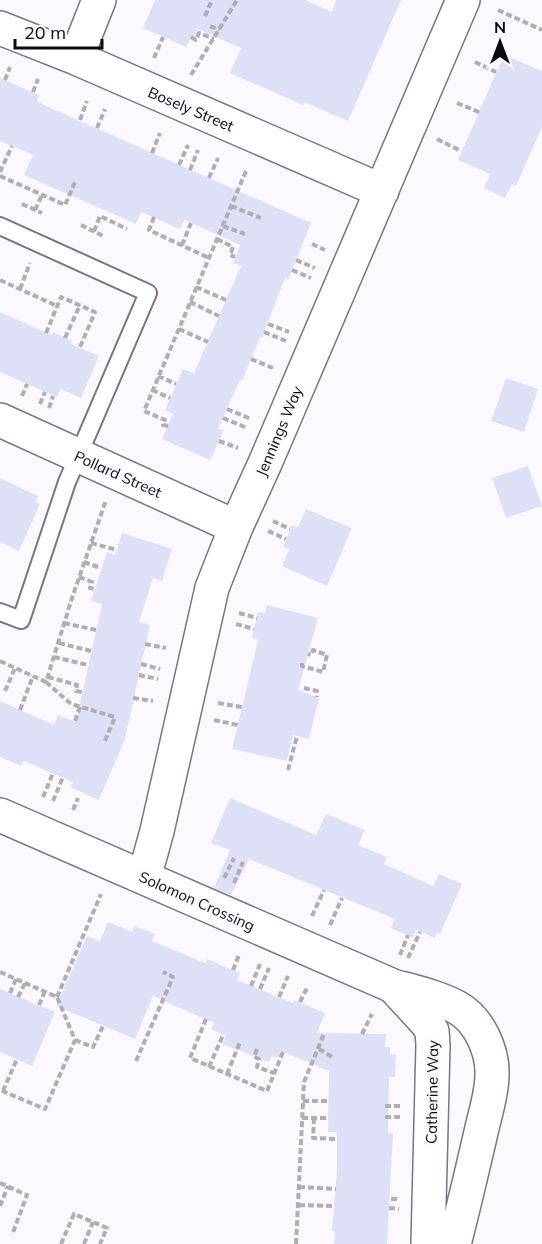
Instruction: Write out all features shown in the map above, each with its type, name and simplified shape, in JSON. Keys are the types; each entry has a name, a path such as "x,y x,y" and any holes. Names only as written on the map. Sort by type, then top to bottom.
{"street":[{"path":"76,58 99,0"},
{"name":"Jennings Way","path":"141,876 149,860 157,831 212,588 236,527 463,0"},
{"name":"Bosely Street","path":"0,28 76,58 382,191"},
{"name":"Pollard Street","path":"10,410 77,456 236,527"},
{"name":"Solomon Crossing","path":"0,815 177,894 400,972"},
{"path":"400,972 427,995 459,1009 481,1034 490,1056 492,1075 488,1101 454,1244"},
{"name":"Catherine Way","path":"400,972 432,1031 434,1045 428,1244"}],"lane":[{"path":"0,226 148,293 77,456 21,620 0,612"}],"path":[{"path":"205,16 212,0"},
{"path":"191,75 237,0"},
{"path":"498,10 542,30"},
{"path":"210,26 219,30"},
{"path":"191,37 196,40 199,33 214,39"},
{"path":"154,59 163,37"},
{"path":"475,62 496,72"},
{"path":"5,80 10,67"},
{"path":"33,92 39,79"},
{"path":"80,120 87,101"},
{"path":"457,103 481,113"},
{"path":"97,128 105,109"},
{"path":"152,153 160,133"},
{"path":"434,137 462,151"},
{"path":"179,165 188,145"},
{"path":"12,146 0,174 65,205 75,182"},
{"path":"190,170 198,150"},
{"path":"209,178 218,158"},
{"path":"168,426 163,425 165,420 144,411 246,171"},
{"path":"35,210 42,195"},
{"path":"22,204 42,213"},
{"path":"231,206 261,218"},
{"path":"94,231 100,216 127,228"},
{"path":"153,217 149,230 209,258"},
{"path":"182,245 191,223"},
{"path":"81,225 105,237"},
{"path":"223,226 245,234"},
{"path":"217,239 233,247 230,255 236,256"},
{"path":"312,244 326,251"},
{"path":"20,289 30,263 25,260"},
{"path":"296,260 317,270"},
{"path":"292,270 313,279"},
{"path":"0,280 57,306"},
{"path":"196,287 226,300"},
{"path":"46,333 61,297 95,312 80,347"},
{"path":"190,302 219,316"},
{"path":"65,338 80,305"},
{"path":"268,324 289,332"},
{"path":"179,329 208,342"},
{"path":"264,332 286,341"},
{"path":"251,359 274,368"},
{"path":"158,376 176,384"},
{"path":"10,410 27,384"},
{"path":"152,390 170,398"},
{"path":"39,407 45,392"},
{"path":"48,412 53,396"},
{"path":"227,409 251,419"},
{"path":"223,418 247,428"},
{"path":"219,441 238,448"},
{"path":"46,682 84,562 107,499"},
{"path":"273,521 290,530"},
{"path":"268,531 286,539"},
{"path":"91,543 117,550"},
{"path":"84,562 101,568"},
{"path":"79,577 92,582 90,588 94,589"},
{"path":"238,613 257,618"},
{"path":"64,623 96,630"},
{"path":"236,624 254,629"},
{"path":"58,643 91,651"},
{"path":"145,644 166,648"},
{"path":"302,663 302,666 323,672 327,655 313,650 311,655 308,654"},
{"path":"54,657 88,665"},
{"path":"0,662 46,682 71,704 115,717 104,744"},
{"path":"141,664 160,669"},
{"path":"5,691 15,668"},
{"path":"139,675 158,679"},
{"path":"20,710 33,676"},
{"path":"48,677 77,685 76,691 82,692"},
{"path":"303,688 317,691 317,697"},
{"path":"134,698 153,701"},
{"path":"217,702 242,707"},
{"path":"75,721 80,707"},
{"path":"213,720 238,725"},
{"path":"288,770 297,736"},
{"path":"43,797 53,773"},
{"path":"53,801 63,777"},
{"path":"73,810 78,798"},
{"path":"224,878 234,858"},
{"path":"234,883 243,862"},
{"path":"312,916 324,890"},
{"path":"57,997 101,894"},
{"path":"330,925 342,898"},
{"path":"400,972 420,932"},
{"path":"400,955 408,935"},
{"path":"233,970 239,955"},
{"path":"251,986 260,964"},
{"path":"260,989 269,968"},
{"path":"0,972 57,997 75,1040 93,1047 103,1026"},
{"path":"136,1061 173,977 163,972"},
{"path":"279,997 288,976"},
{"path":"10,993 16,979"},
{"path":"18,997 25,983"},
{"path":"300,1002 308,986"},
{"path":"39,1005 45,991"},
{"path":"362,1034 372,1014"},
{"path":"206,1019 190,1058 209,1067 267,1091 283,1052"},
{"path":"296,1244 303,1082 324,1034"},
{"path":"209,1067 223,1035"},
{"path":"17,1059 1,1091 45,1109 75,1040"},
{"path":"227,1074 240,1042"},
{"path":"257,1049 254,1057 260,1059 257,1067 274,1073"},
{"path":"319,1049 334,1058"},
{"path":"303,1101 328,1101"},
{"path":"302,1118 328,1118"},
{"path":"314,1118 313,1138 337,1139"},
{"path":"0,1183 27,1195 12,1235"},
{"path":"0,1206 8,1186"},
{"path":"300,1187 336,1189"},
{"path":"299,1205 334,1206"},
{"path":"61,1244 74,1214 107,1228 100,1244"},
{"path":"84,1244 93,1222"}],"building":[{"path":"155,0 305,0 332,12 336,0 401,0 348,121 304,102 303,105 230,73 241,48 198,29 186,47 143,28"},
{"path":"507,56 542,71 542,127 516,186 512,184 505,198 484,188 490,174 458,160 503,57"},
{"path":"0,78 39,95 37,101 46,106 311,223 288,280 285,278 262,338 260,337 242,381 240,380 218,429 224,430 210,460 162,439 173,414 165,410 183,369 194,373 241,266 233,263 240,245 185,220 180,229 141,212 136,224 24,175 33,155 0,141"},
{"path":"0,312 51,335 53,332 72,341 71,344 99,356 81,398 61,389 57,397 0,372"},
{"path":"506,378 538,389 524,432 491,421"},
{"path":"528,466 542,506 506,518 492,478"},
{"path":"0,478 38,496 36,502 40,504 19,551 0,542"},
{"path":"306,509 352,528 327,586 282,566 289,549 283,547 292,525 298,527"},
{"path":"122,533 172,549 162,581 153,578 139,622 150,625 125,739 99,800 70,787 73,782 24,761 21,766 0,757 0,701 54,725 58,715 76,722 102,604 91,601 107,552 115,555"},
{"path":"267,605 318,618 298,690 319,698 309,739 293,735 287,761 232,749 258,640 252,638 258,612 265,613"},
{"path":"230,798 316,835 326,814 365,830 358,845 387,857 384,864 433,886 439,874 462,884 440,934 437,932 435,938 416,930 413,938 391,928 395,919 249,859 231,895 214,888 230,850 211,843"},
{"path":"108,922 132,932 134,926 155,934 152,941 205,963 207,959 240,973 237,980 293,1003 294,1000 325,1013 317,1033 386,1034 385,1047 390,1047 390,1054 396,1055 395,1077 389,1077 388,1133 393,1133 387,1244 334,1244 335,1231 332,1231 337,1170 337,1132 328,1132 329,1071 281,1051 278,1058 272,1056 269,1062 222,1044 226,1036 211,1029 214,1023 153,996 135,1039 56,1006 87,936 100,941"},
{"path":"0,989 55,1012 32,1066 0,1052"}]}
